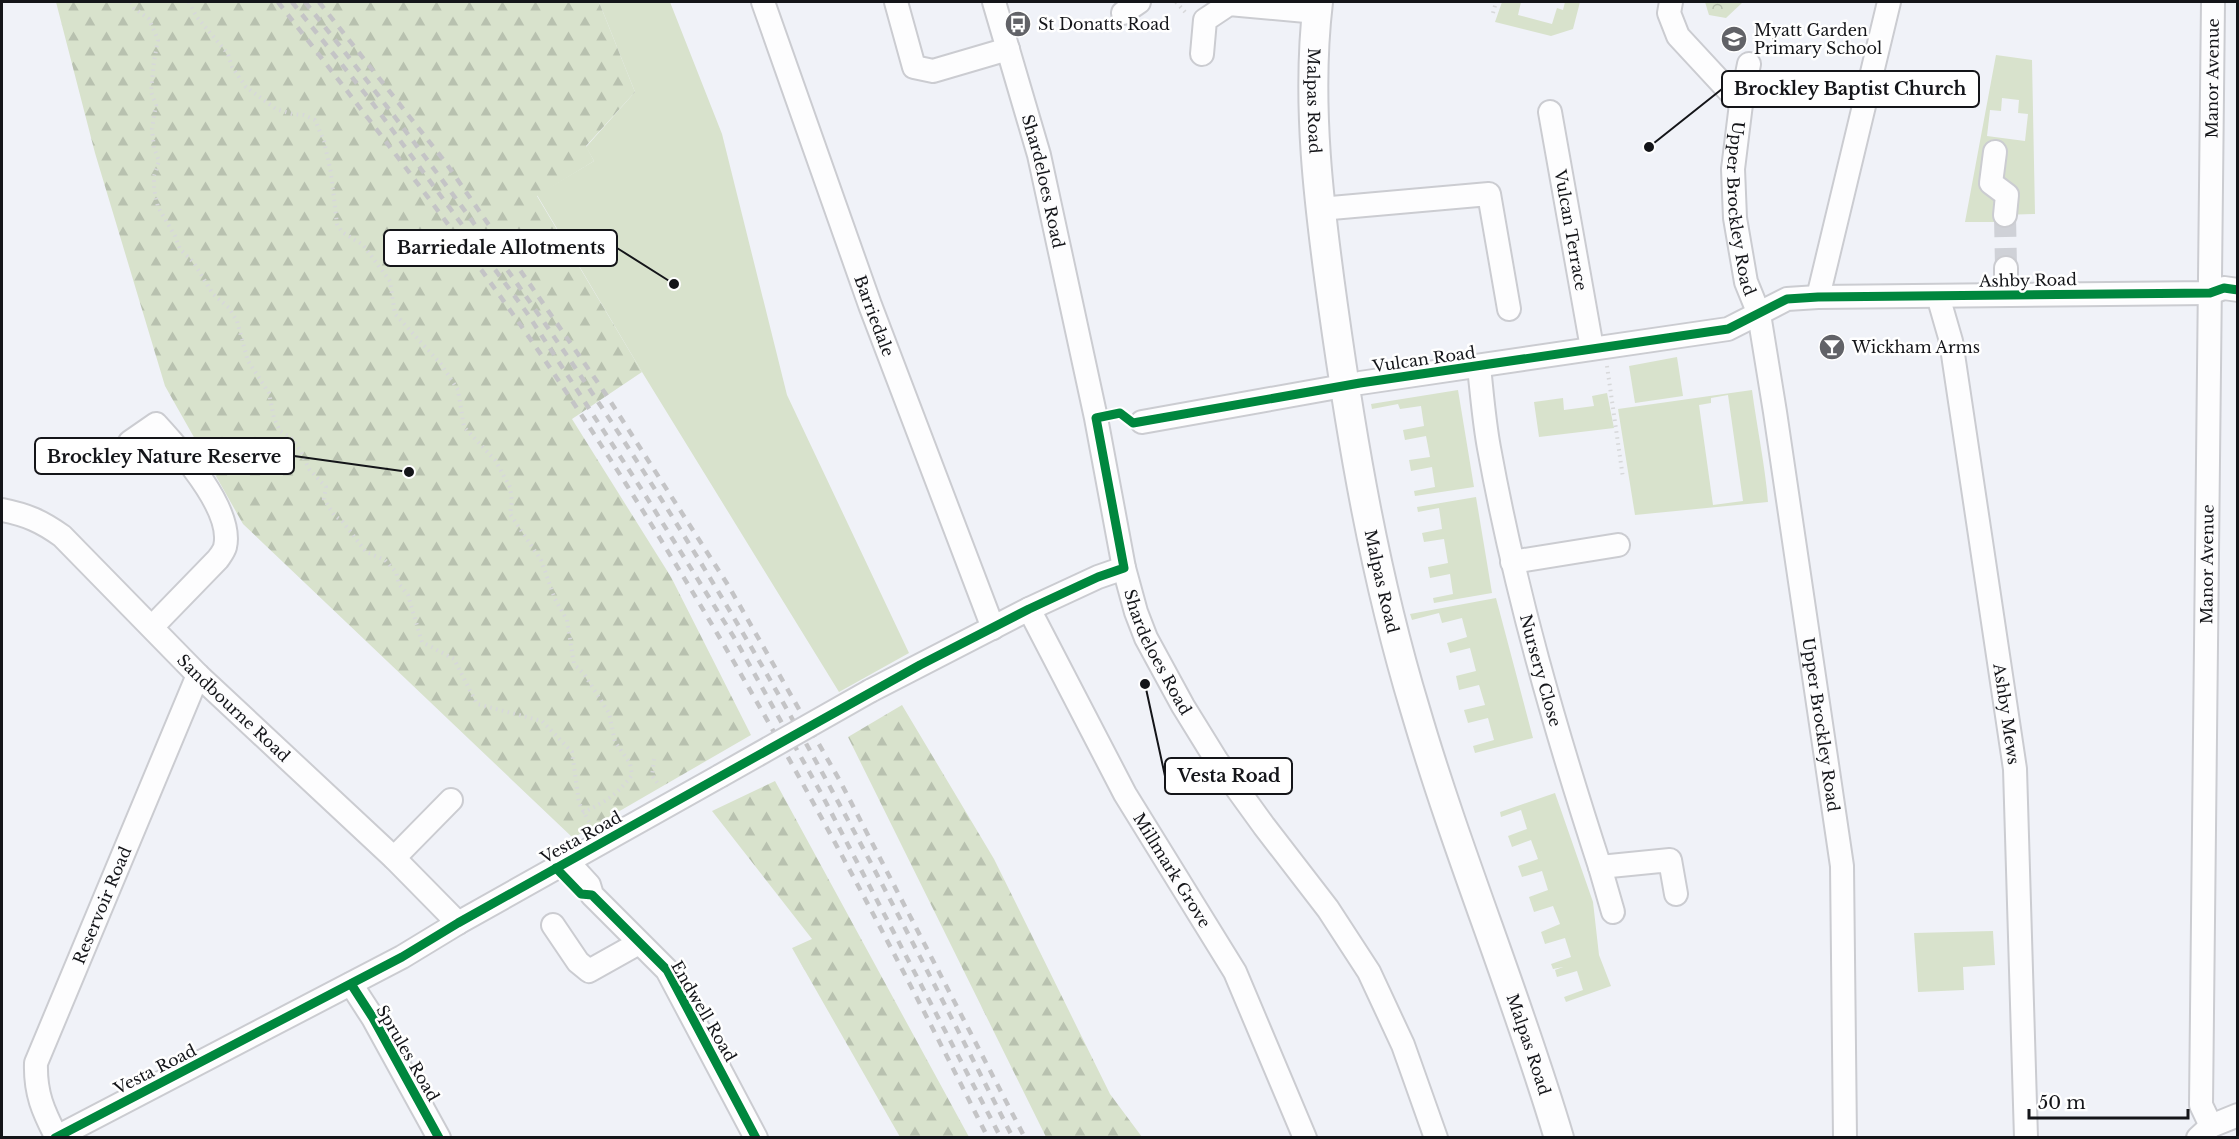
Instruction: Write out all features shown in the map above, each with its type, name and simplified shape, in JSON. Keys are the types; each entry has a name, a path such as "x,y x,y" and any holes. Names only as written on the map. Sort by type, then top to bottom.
{"main road":[{"name":"Malpas Road","path":"1318,7 1314,110 1320,209 1344,385 1381,583 1414,708 1559,1137"}],"street":[{"name":"Barriedale","path":"764,2 870,305 993,628"},
{"path":"896,2 914,67 933,71 1008,49"},
{"name":"Shardeloes Road","path":"994,2 1039,155 1096,418 1124,568 1146,638 1183,706 1217,761 1329,909 1369,972 1403,1045 1436,1137"},
{"path":"1671,2 1669,13 1678,36 1741,104"},
{"path":"1818,297 1888,2"},
{"name":"Manor Avenue","path":"2205,1132 2201,1105 2213,2"},
{"path":"1202,54 1205,20 1229,4 1318,7"},
{"name":"Upper Brockley Road","path":"1749,64 1741,104 1733,169 1735,218 1746,282 1759,314 1842,866 1845,1137"},
{"name":"Vulcan Terrace","path":"1550,112 1598,348"},
{"path":"1995,152 1991,183 2007,195 2005,215"},
{"path":"1320,209 1489,194 1509,309"},
{"path":"2006,268 2006,294"},
{"name":"Ashby Road","path":"1818,297 2210,293 2224,288 2238,290"},
{"name":"Ashby Mews","path":"1938,296 1951,341 2015,770 2026,1137"},
{"name":"Upper Brockley Road","path":"1759,314 1787,299 1818,297"},
{"name":"Vulcan Road","path":"1142,422 1344,385 1728,329 1759,314"},
{"name":"Nursery Close","path":"1479,367 1488,446 1512,562 1561,746 1612,912"},
{"path":"130,442 156,424 206,484 222,520 225,534 225,548 218,559 152,627"},
{"name":"Sandbourne Road","path":"2,510 28,516 44,523 63,536 198,675 394,858 458,923"},
{"path":"1512,562 1618,545"},
{"name":"Vesta Road","path":"56,1137 402,957 567,861 870,691 1029,609 1098,577 1124,568"},
{"name":"Millmark Grove","path":"1029,609 1125,794 1234,972 1305,1137"},
{"name":"Reservoir Road","path":"56,1137 38,1099 35,1081 38,1057 198,675"},
{"path":"394,858 451,800"},
{"path":"1600,867 1670,860 1676,894"},
{"name":"Endwell Road","path":"567,861 589,885 592,895 667,970 756,1137"},
{"path":"553,925 578,962 589,971 639,943"},
{"name":"Sprules Road","path":"351,984 373,1018 439,1137"},
{"path":"2205,1132 2238,1115"}],"path":[{"path":"131,2 134,8 149,19 158,39 151,92 156,105 152,129 154,148 159,161 154,176 158,207 176,236 180,249 194,264 213,294 229,308 237,321 248,362 269,393 274,418 280,431 291,438 309,469 326,488 324,499 334,515 343,522 366,552 385,560 396,572 399,584 408,596 422,642 454,659 477,704 542,721 572,752 579,803 592,830"},
{"path":"189,2 196,16 228,54 232,67 246,87 276,109 304,115 315,120 324,141 332,174 338,224 342,232 363,245 390,281 395,314 441,364 458,390 464,427 495,460 510,487 512,501 510,514 541,560 555,598 567,620 574,664 584,674 609,713 615,742 630,763 632,775 622,788 609,800 582,813"},
{"path":"1493,13 1496,2"},
{"path":"1598,348 1623,478"},
{"path":"654,759 652,776 662,790"}],"green space":[{"path":"56,2 599,2 635,92 586,146 594,161 537,196 642,372 572,419 671,577 751,735 573,838 243,524 165,386 95,153"},
{"path":"599,2 670,2 722,134 787,395 909,653 839,692 642,372 537,195 594,161 586,147 635,92"},
{"path":"1502,2 1521,2 1518,15 1552,24 1557,8 1563,10 1565,2 1580,2 1573,29 1551,36 1495,22"},
{"path":"1705,2 1743,2 1726,18 1709,15"},
{"path":"1996,55 2032,60 2035,214 2000,215 1999,222 1965,222","holes":["2002,98 2019,100 2018,113 2028,114 2025,141 1987,136 1990,110 2001,111"]},
{"path":"1677,357 1683,396 1635,403 1629,366"},
{"path":"1458,390 1474,487 1415,496 1414,491 1435,487 1432,467 1411,471 1409,460 1430,457 1426,436 1405,440 1403,430 1424,426 1421,406 1400,409 1398,404 1372,409 1371,404"},
{"path":"1752,390 1768,502 1635,515 1618,409","holes":["1728,395 1743,501 1713,505 1699,405 1711,403 1711,398"]},
{"path":"1607,393 1614,428 1539,437 1534,402 1563,398 1564,410 1594,406 1592,396"},
{"path":"1476,497 1492,593 1434,603 1433,598 1453,594 1450,574 1430,578 1428,567 1448,563 1444,539 1424,542 1422,533 1442,529 1439,508 1418,512 1417,507"},
{"path":"1496,598 1533,738 1475,753 1473,746 1494,740 1488,718 1468,723 1464,710 1485,705 1479,685 1459,690 1456,676 1476,671 1470,648 1450,653 1447,643 1467,637 1462,618 1442,623 1439,613 1412,620 1410,614"},
{"path":"902,705 994,859 1110,1094 1142,1137 1046,1137 848,737"},
{"path":"775,781 969,1137 900,1137 792,948 812,939 712,811"},
{"path":"1555,793 1593,902 1599,955 1611,986 1566,1002 1564,997 1583,990 1577,971 1557,977 1555,970 1563,967 1553,969 1551,964 1571,957 1565,938 1545,944 1541,932 1560,924 1553,906 1534,912 1529,897 1548,890 1542,871 1522,877 1518,866 1538,859 1531,840 1512,847 1508,836 1527,829 1521,810 1501,817 1500,812"},
{"path":"1993,931 1995,965 1963,967 1964,990 1918,992 1914,933"}],"tunnel":[{"path":"2005,215 2006,268"}],"railway":[{"path":"278,2 414,178 480,268 606,452 723,643 779,741 886,938 988,1138"},
{"path":"292,2 371,101 527,313 735,639 821,793 1001,1138"},
{"path":"305,2 432,166 493,250 610,420 666,507 773,685 835,797 1013,1138"},
{"path":"319,2 446,163 605,393 728,585 840,781 1025,1138"}],"cycle path":[{"path":"55,1138 402,957 458,923 920,665 1029,609 1098,577 1124,568 1096,418 1120,413 1133,423 1360,383 1728,329 1787,299 2210,293 2224,288 2238,290"},
{"path":"556,868 581,894 592,895 667,970 756,1138"},
{"path":"351,984 373,1018 439,1138"}],"place":[{"name":"St Donatts Road","path":"1018,24"},
{"name":"Myatt Garden Primary School","path":"1734,39"},
{"name":"Brockley Baptist Church","path":"1649,147"},
{"name":"Barriedale Allotments","path":"674,284"},
{"name":"Wickham Arms","path":"1832,347"},
{"name":"Brockley Nature Reserve","path":"409,472"},
{"name":"Vesta Road","path":"1145,684"}]}
